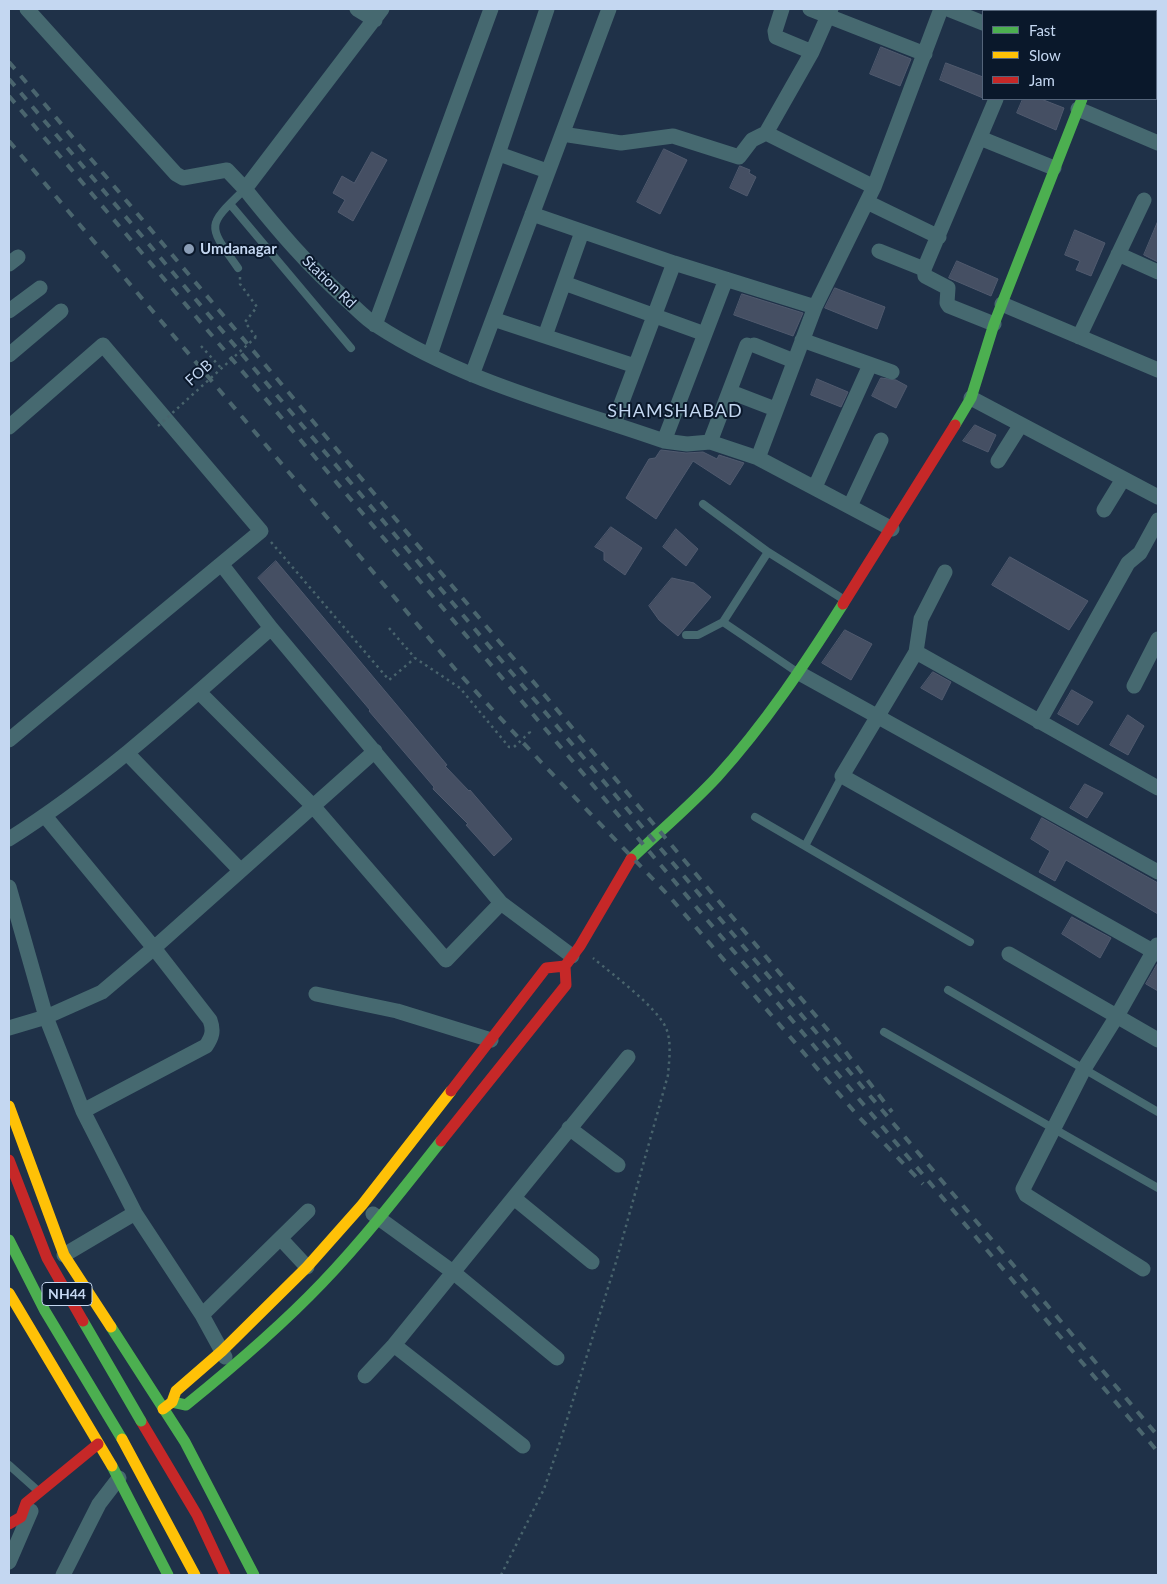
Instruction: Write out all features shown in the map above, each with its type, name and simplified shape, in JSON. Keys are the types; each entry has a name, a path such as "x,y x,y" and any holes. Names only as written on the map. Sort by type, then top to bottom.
{"main road":[{"path":"168,1406 186,1405 232,1368 321,1284 380,1218 566,985 572,956 627,863 716,778 753,735 799,673 892,529 971,398 994,324 1080,104"},
{"path":"168,1406 176,1391 222,1351 307,1267 362,1205 546,968 572,956"},
{"path":"9,1106 64,1254 168,1406 254,1575"},
{"name":"NH44","path":"9,1160 47,1258 120,1386 197,1514 224,1575"},
{"name":"NH44","path":"9,1240 26,1278 115,1427 168,1521 195,1575"},
{"path":"9,1293 119,1478 168,1575"},
{"path":"9,1524 21,1517 26,1503 98,1444"},
{"path":"12,1503 26,1503"}],"street":[{"name":"Station Rd","path":"27,9 176,174 183,178 227,170 245,189 284,238 328,284 375,325 472,375 664,441 687,444 710,442"},
{"path":"245,189 378,14 357,9"},
{"path":"375,325 491,9"},
{"path":"430,355 547,9"},
{"path":"472,375 609,9"},
{"path":"782,9 775,30 776,37 812,52"},
{"path":"810,9 829,12 925,54"},
{"path":"758,458 815,307 874,187 942,9"},
{"path":"948,9 982,23"},
{"path":"562,134 621,143 673,136 739,157 752,140 766,133 812,52 829,12"},
{"path":"994,324 949,306 947,303 948,288 925,276 924,270 996,100"},
{"path":"1080,104 1158,143"},
{"path":"766,133 874,187"},
{"path":"980,138 1054,168"},
{"path":"499,154 547,171"},
{"path":"1079,337 1144,200"},
{"path":"867,202 939,237"},
{"path":"532,214 674,263 815,307"},
{"path":"545,336 582,232"},
{"path":"879,251 924,270"},
{"path":"1118,254 1158,272"},
{"path":"614,423 674,263"},
{"path":"664,441 726,279"},
{"path":"564,283 705,334"},
{"path":"9,311 40,288"},
{"path":"1002,304 1158,370"},
{"path":"12,346 61,311"},
{"path":"493,319 635,366"},
{"path":"802,340 892,372"},
{"path":"9,427 103,345 142,399 261,531 9,740"},
{"path":"794,362 751,345 710,442 758,458 892,529"},
{"path":"815,487 870,365"},
{"path":"736,394 775,409"},
{"path":"971,398 1020,426 1158,497"},
{"path":"998,461 1020,426"},
{"path":"850,506 881,440"},
{"path":"1104,510 1123,479"},
{"path":"1039,722 1128,563 1140,554 1158,520"},
{"path":"222,565 271,628 502,903 572,956"},
{"path":"945,572 921,619 916,652 842,776 1156,950 1084,1068 1023,1189 1026,1195 1143,1270"},
{"path":"9,839 45,816 127,754 271,628"},
{"path":"1134,686 1158,639"},
{"path":"916,652 1158,788"},
{"path":"799,673 1158,872"},
{"path":"199,692 313,806 446,960 502,903"},
{"path":"9,1028 46,1017 102,992 375,751"},
{"path":"127,754 240,870"},
{"path":"45,816 154,948 210,1020 213,1029 211,1039 206,1046 83,1111"},
{"path":"9,887 46,1017 83,1111 134,1213 202,1315 232,1368"},
{"path":"1009,954 1158,1040"},
{"path":"316,994 398,1011 490,1040"},
{"path":"365,1376 394,1345 628,1057"},
{"path":"569,1128 618,1164"},
{"path":"9,1182 33,1173"},
{"path":"514,1198 592,1262"},
{"path":"362,1205 453,1272 557,1358"},
{"path":"202,1315 308,1211"},
{"path":"64,1254 134,1213"},
{"path":"281,1239 307,1267"},
{"path":"394,1345 523,1446"},
{"path":"63,1575 99,1504 119,1478"},
{"path":"9,1562 40,1492"}],"lane":[{"path":"238,268 214,232 218,216 245,189"},
{"path":"230,204 351,348"},
{"path":"703,504 768,552 846,601"},
{"path":"686,635 698,635 723,622 768,552"},
{"path":"723,622 799,673"},
{"path":"805,846 842,776"},
{"path":"755,817 970,942"},
{"path":"948,990 1158,1112"},
{"path":"884,1032 1158,1188"},
{"path":"9,1465 40,1492"}],"path":[{"name":"FOB","path":"158,426 256,337 245,322 257,307 240,284 238,268"},
{"path":"201,346 221,368"},
{"path":"261,531 389,680 415,658"},
{"path":"389,628 415,658 460,688 509,747 514,748 530,732 528,730"},
{"path":"501,1575 544,1489 560,1442 616,1262 668,1075 669,1044 667,1029 658,1015 572,956"}],"building":[{"path":"881,47 911,59 900,86 870,74"},
{"path":"946,63 982,77 982,98 940,80"},
{"path":"1023,100 1044,100 1064,108 1056,130 1017,113"},
{"path":"664,149 687,160 660,214 637,202"},
{"path":"372,152 387,160 353,221 338,212 345,200 333,193 342,176 354,183"},
{"path":"740,166 750,170 749,173 756,177 747,196 730,188"},
{"path":"1158,221 1158,262 1144,255"},
{"path":"1075,230 1105,243 1091,276 1076,270 1080,261 1065,255"},
{"path":"957,261 998,279 991,296 949,278"},
{"path":"835,288 885,307 877,329 825,308"},
{"path":"742,294 803,313 793,336 734,315"},
{"path":"881,378 896,380 907,386 896,408 872,396"},
{"path":"817,379 848,392 841,407 811,395"},
{"path":"975,425 996,435 988,452 963,441"},
{"path":"661,450 686,453 703,452 717,459 719,455 744,463 730,485 693,461 656,519 626,498 649,459 655,458"},
{"path":"611,527 642,548 625,575 604,560 604,552 595,547"},
{"path":"676,529 698,549 686,566 663,547"},
{"path":"1010,557 1088,601 1069,630 992,585"},
{"path":"276,561 447,765 445,766 470,790 512,839 494,856 466,825 468,824 433,789 434,787 258,578"},
{"path":"672,578 694,583 711,597 678,636 659,620 649,606"},
{"path":"845,630 872,644 851,680 822,663"},
{"path":"933,672 951,682 942,700 921,688"},
{"path":"1072,690 1093,702 1078,725 1058,714"},
{"path":"1128,715 1144,726 1128,755 1110,745"},
{"path":"1085,784 1103,793 1087,818 1070,808"},
{"path":"1042,818 1158,883 1158,914 1066,860 1055,881 1039,872 1050,851 1031,839"},
{"path":"1072,917 1111,938 1100,958 1062,934"},
{"path":"1158,963 1158,991 1146,984"}],"railway":[{"path":"9,62 838,1042 892,1112"},
{"path":"9,79 1158,1436"},
{"path":"9,96 1158,1452"},
{"path":"9,141 455,669 669,896 858,1116 923,1184"}],"traffic: fast":[{"path":"955,425 971,398 994,324 1082,100"},
{"path":"631,859 696,798 735,757 784,693 843,604"},
{"path":"172,1402 186,1405 290,1315 353,1249 441,1141"},
{"path":"9,1240 45,1311 122,1439"},
{"path":"83,1321 141,1421"},
{"path":"111,1327 185,1442 254,1575"},
{"path":"112,1466 168,1575"}],"traffic: slow":[{"path":"163,1409 172,1402 176,1391 222,1351 307,1267 362,1205 451,1091"},
{"path":"9,1106 64,1255 111,1327"},
{"path":"9,1293 112,1466"},
{"path":"122,1439 195,1575"}],"traffic: jam":[{"path":"843,604 955,425"},
{"path":"441,1141 566,985 565,966 580,946 631,859"},
{"path":"451,1091 546,968 565,966"},
{"path":"9,1160 47,1258 83,1321"},
{"path":"141,1421 197,1515 225,1575"},
{"path":"9,1524 21,1517 26,1503 98,1444"}],"place":[{"name":"Umdanagar","path":"189,249"}],"district":[{"name":"SHAMSHABAD","path":"675,411"}]}
